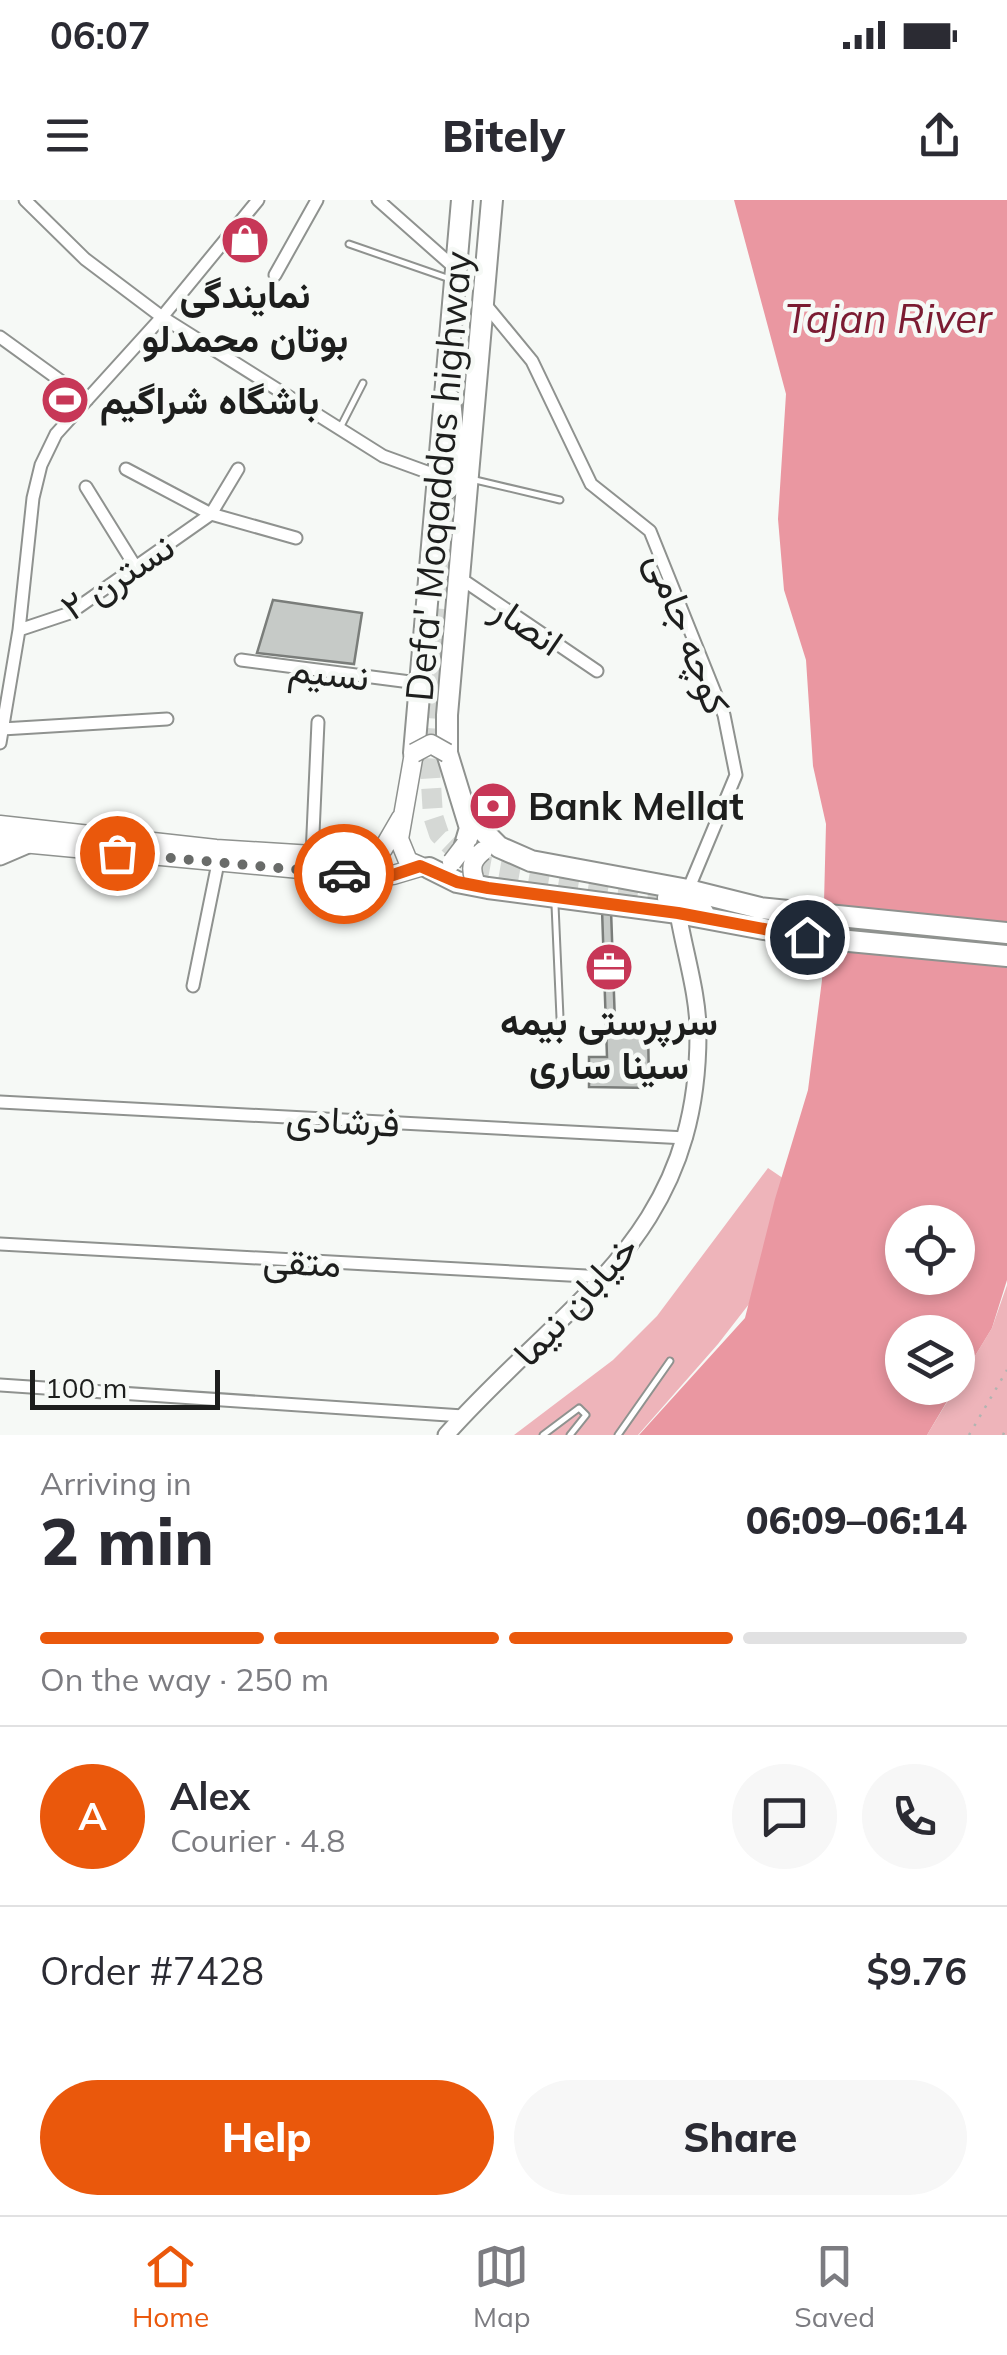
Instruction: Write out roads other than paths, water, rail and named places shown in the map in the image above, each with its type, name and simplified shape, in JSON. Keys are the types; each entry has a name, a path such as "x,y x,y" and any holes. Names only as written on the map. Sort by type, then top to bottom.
{"highway":[{"name":"Defa' Moqaddas highway","path":"417,737 418,683 444,482 448,364 462,200"},
{"name":"Defa' Moqaddas highway","path":"446,738 492,200"},
{"path":"446,738 476,852"},
{"path":"468,816 485,836 476,852"},
{"path":"476,852 688,890 760,908 1007,932"},
{"path":"424,867 457,882 555,896 673,906 716,920 807,937 1007,956"}],"main road":[{"path":"424,867 408,861 401,848 402,818 417,737 431,744 446,738"},
{"path":"0,824 216,849 360,858 382,849 402,818"},
{"path":"0,841 363,875 393,875 476,852 471,870 482,883"}],"street":[{"path":"25,200 85,259 162,317 383,456 444,482"},
{"path":"0,743 6,681 19,630 32,498 41,464 56,434 162,317 258,200"},
{"path":"275,274 317,200"},
{"path":"378,200 456,275"},
{"name":"کوچه جامی","path":"485,304 532,362 591,484 650,532 724,715 736,775 688,890"},
{"path":"0,338 86,400"},
{"path":"126,469 210,514 296,538"},
{"path":"210,514 238,469"},
{"path":"86,488 135,566"},
{"name":"نسترن ۲","path":"19,630 70,612 210,514"},
{"name":"انصار","path":"460,578 597,671"},
{"name":"نسیم","path":"241,660 418,683"},
{"path":"2,729 167,719"},
{"path":"312,856 318,722"},
{"path":"0,857 30,844"},
{"path":"193,986 218,863"},
{"name":"خیابان نیما","path":"446,1435 605,1278 640,1236 670,1181 692,1116 699,1031 673,906"},
{"name":"فرشادی","path":"0,1102 686,1138"},
{"name":"متقی","path":"0,1244 605,1278"},
{"path":"0,1385 462,1416"}],"lane":[{"path":"349,244 456,275"},
{"path":"340,429 363,383"},
{"path":"469,479 560,500"},
{"path":"555,896 561,1040"},
{"path":"618,1435 670,1361"},
{"path":"543,1435 579,1408 586,1415 570,1435"}],"water":[{"name":"Tajan River","path":"734,200 1007,200 1007,1280 992,1328 975,1356 975,1315 885,1315 885,1405 945,1405 927,1435 639,1435 745,1318 808,1090 822,980 826,824 813,766 806,660 784,590 778,519 786,394"}],"tunnel":[{"path":"449,489 430,767 433,816 439,834 469,863 667,898"}],"place":[{"name":"نمایندگی بوتان محمدلو","path":"245,240"},
{"name":"باشگاه شراگیم","path":"65,400"},
{"name":"Bank Mellat","path":"493,806"},
{"name":"سرپرستی بیمه سینا ساری","path":"609,967"}]}
